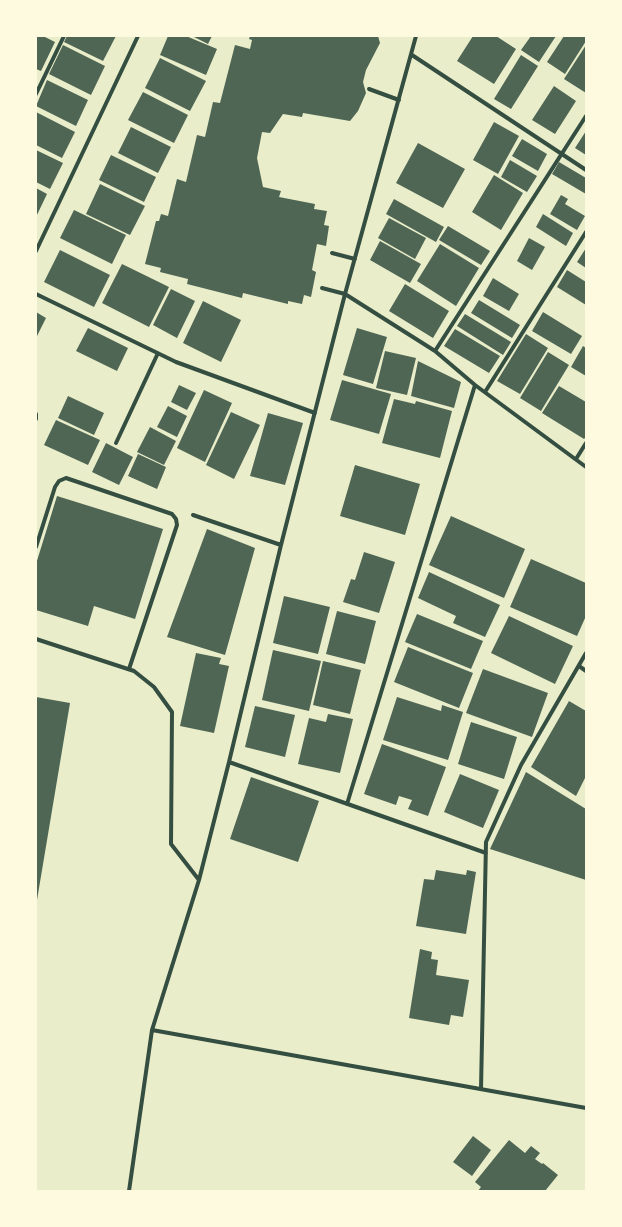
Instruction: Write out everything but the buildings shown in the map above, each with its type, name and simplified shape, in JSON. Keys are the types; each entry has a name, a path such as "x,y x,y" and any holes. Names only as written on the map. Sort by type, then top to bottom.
{"street":[{"path":"36,94 64,36"},
{"path":"36,251 138,36"},
{"path":"128,1191 152,1030 199,880 281,545 345,294 400,100 416,36"},
{"path":"412,55 586,170"},
{"path":"369,89 400,100"},
{"path":"435,351 586,116"},
{"path":"486,392 586,232"},
{"path":"332,253 355,259"},
{"path":"322,288 345,294 435,351 476,385 586,467"},
{"path":"36,294 176,362 315,413"},
{"path":"116,443 158,353"},
{"path":"347,804 476,385"},
{"path":"36,414 36,419"},
{"path":"576,459 586,443"},
{"path":"36,547 55,487 59,481 66,478 172,514 176,519 176,525 129,669"},
{"path":"193,515 281,545"},
{"path":"36,639 134,671 154,687 172,712 171,844 199,880"},
{"path":"481,1089 486,842 521,766 586,653"},
{"path":"578,666 586,671"},
{"path":"229,762 486,853"},
{"path":"152,1030 586,1108"}]}
